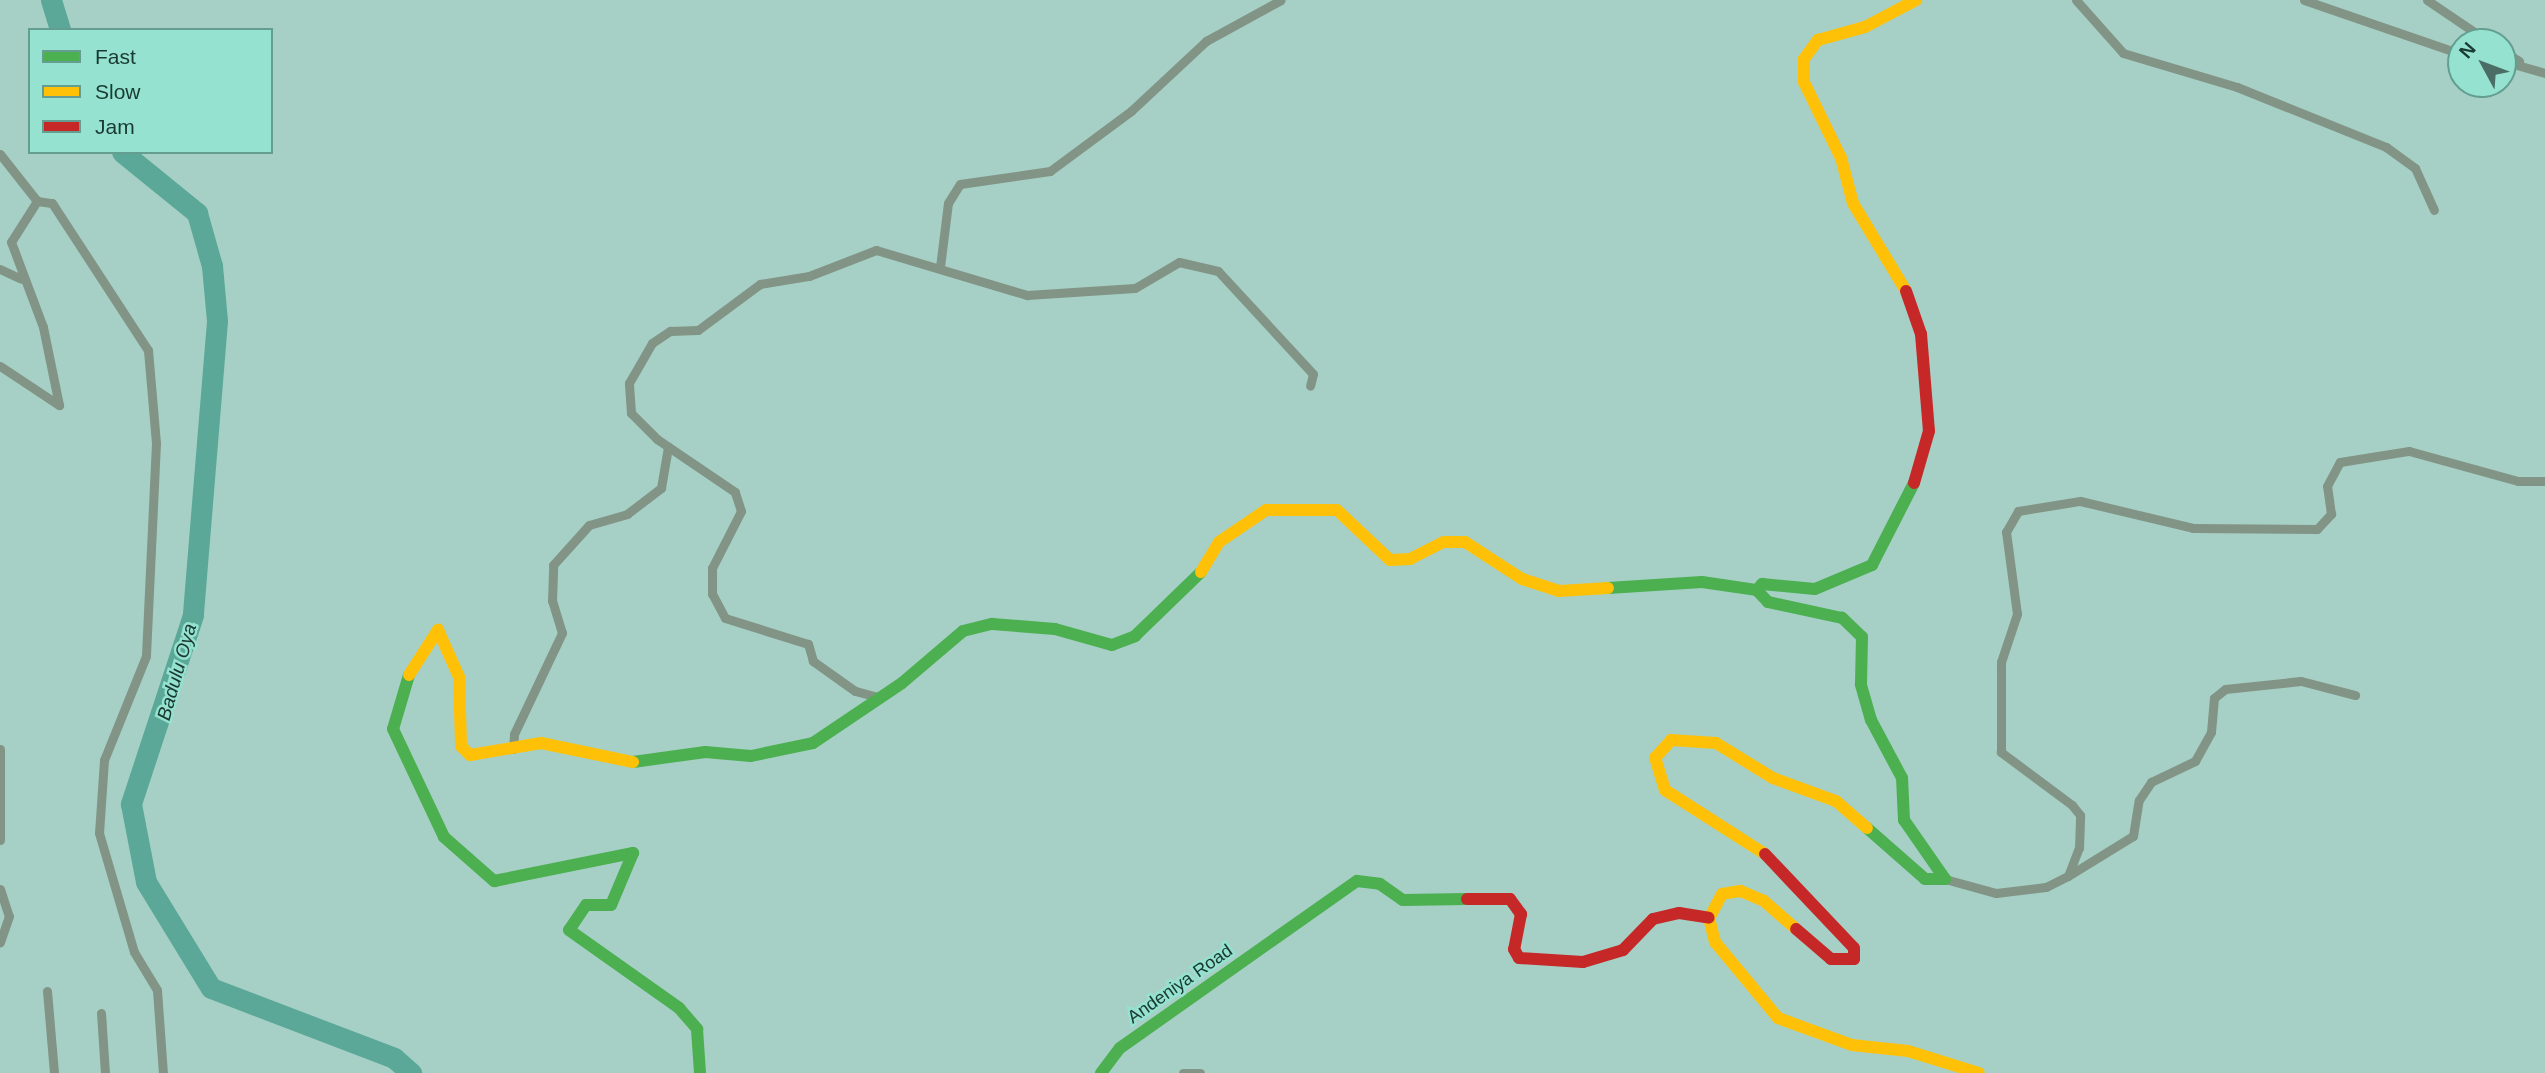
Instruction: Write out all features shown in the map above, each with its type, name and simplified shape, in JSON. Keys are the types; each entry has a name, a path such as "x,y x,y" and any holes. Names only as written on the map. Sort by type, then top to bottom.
{"street":[{"path":"940,267 948,203 960,184 1050,171 1131,111 1206,41 1282,0"},
{"path":"1757,590 1762,584 1815,589 1872,565 1910,499 1929,431 1921,334 1903,284 1853,203 1841,158 1804,82 1804,60 1818,40 1866,27 1916,0"},
{"path":"2076,0 2123,52 2237,87 2386,147 2415,168 2434,210"},
{"path":"2304,0 2447,49"},
{"path":"2427,0 2468,28"},
{"path":"2517,60 2545,73"},
{"path":"2517,63 2524,64"},
{"path":"0,154 37,201 52,203 70,226 148,350 156,443 146,656 104,760 99,833 134,952 157,990 163,1073"},
{"path":"0,366 59,405 43,327 21,279 11,242 37,201"},
{"path":"878,697 855,691 813,661 808,644 725,618 712,594 712,568 741,511 735,492 668,447 631,413 629,383 652,343 670,331 698,330 760,284 809,276 876,250 1027,295 1135,288 1179,262 1218,271 1313,374 1310,386"},
{"path":"0,269 21,279"},
{"path":"513,749 513,734 562,633 552,601 553,565 589,525 627,514 661,488 668,447"},
{"path":"2068,876 2079,848 2080,815 2001,752 2001,662 2017,614 2006,556 2010,519 2018,511 2080,500 2193,528 2317,529 2331,514 2329,473 2340,462 2365,455 2409,451 2518,481 2545,481"},
{"path":"700,1073 697,1029 679,1008 569,929 586,905 611,905 634,853 494,881 444,837 393,729 402,689 438,631 459,677 461,746 470,755 541,743 635,762 705,752 751,757 813,743 963,631 992,624 1055,629 1112,645 1135,636 1193,584 1219,541 1266,510 1337,510 1390,560 1410,559 1444,542 1465,542 1522,579 1559,591 1702,582 1757,590 1768,602 1842,618 1862,637 1861,684 1871,720 1902,778 1904,820 1945,879"},
{"path":"1979,1073 1792,1027 1753,992 1716,942 1709,918 1722,894 1740,891 1764,901 1831,959 1854,959 1854,948 1824,907 1777,860 1706,822 1665,790 1655,758 1671,740 1716,743 1773,778 1836,801 1925,879 1945,879 1996,893 2046,887 2133,836 2138,800 2151,782 2195,761 2211,733 2214,698 2225,689 2301,681 2355,695"},
{"path":"0,749 0,840"},
{"name":"Andeniya Road","path":"1101,1073 1120,1048 1357,881 1380,884 1403,900 1510,899 1521,914 1514,949 1519,958 1583,962 1623,950 1653,919 1679,913 1709,918"},
{"path":"0,889 9,916 0,942"},
{"path":"47,991 54,1073"},
{"path":"101,1013 105,1073"},
{"path":"1183,1073 1200,1073"}],"waterway":[{"name":"Badulu Oya","path":"51,0 59,28"},
{"name":"Badulu Oya","path":"124,154 197,213 212,266 217,321 193,615 131,804 146,882 211,988 394,1058 411,1073"}],"traffic: fast":[{"path":"1867,828 1925,879 1945,879 1904,820 1902,778 1871,720 1861,684 1862,637 1842,618 1768,602 1757,590 1762,584 1815,589 1872,565 1914,483"},
{"path":"633,762 705,752 751,756 813,743 902,683 963,631 992,624 1055,629 1112,645 1135,636 1201,572"},
{"path":"1608,588 1702,582 1757,590"},
{"path":"409,675 393,729 444,837 494,881 633,853 611,905 586,905 569,930 679,1008 697,1029 700,1073"},
{"path":"1101,1073 1120,1048 1357,881 1380,884 1403,900 1467,899"}],"traffic: slow":[{"path":"1906,291 1853,203 1841,158 1804,82 1804,59 1818,40 1865,27 1916,0"},
{"path":"1201,572 1219,542 1266,510 1337,510 1390,560 1410,559 1444,542 1465,542 1522,579 1559,591 1608,588"},
{"path":"409,675 438,630 459,677 461,746 470,755 541,743 633,762"},
{"path":"1765,854 1665,790 1655,758 1671,740 1716,743 1773,778 1836,801 1867,828"},
{"path":"1796,929 1764,901 1740,891 1722,894 1709,918 1715,942 1778,1018 1852,1045 1908,1051 1979,1073"}],"traffic: jam":[{"path":"1906,291 1921,334 1929,431 1914,483"},
{"path":"1765,854 1854,948 1854,959 1831,959 1796,929"},
{"path":"1467,899 1510,899 1521,914 1514,949 1519,958 1583,962 1623,950 1653,919 1679,913 1709,918"}]}
